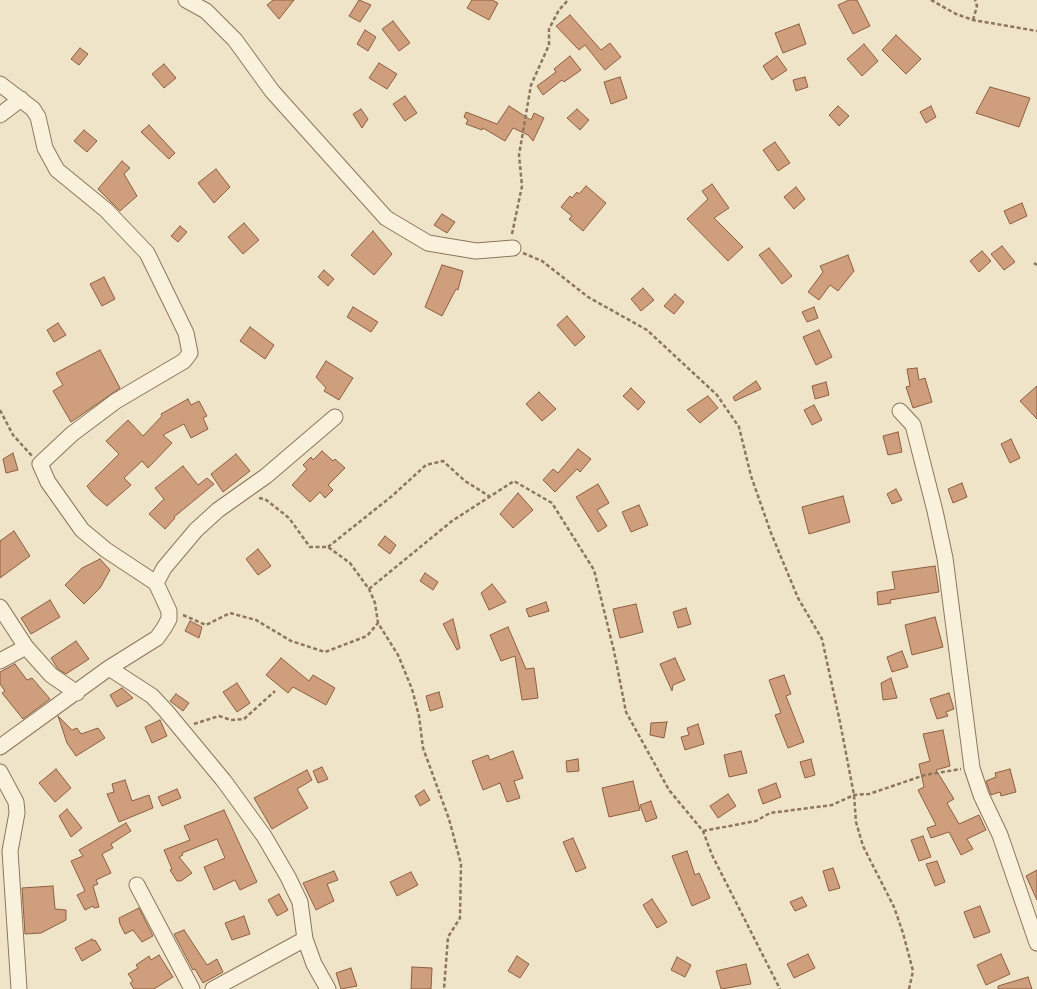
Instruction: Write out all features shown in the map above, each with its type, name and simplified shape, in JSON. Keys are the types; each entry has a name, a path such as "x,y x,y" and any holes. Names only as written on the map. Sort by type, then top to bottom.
{"street":[{"path":"186,0 206,11 235,40 272,91 386,218 428,243 476,251 513,248"},
{"path":"0,84 21,99 38,117 45,148 57,170 106,210 146,253 190,345 190,353 184,361 116,400 72,434 40,464 52,488 82,530 106,550 156,583 169,611 169,619 157,638 109,668 0,747"},
{"path":"0,116 21,99"},
{"path":"900,411 913,424 936,511 946,567 972,768 981,795 1000,835 1037,943"},
{"path":"156,583 164,568 196,530 240,494 266,476 335,418"},
{"path":"0,607 26,647 51,675 77,693"},
{"path":"0,661 26,647"},
{"path":"109,668 152,696 181,728 258,828 288,877 300,902 305,939 314,964 328,989"},
{"path":"0,772 16,802 17,813 10,851 19,989"},
{"path":"138,885 192,989"},
{"path":"213,989 305,939"}],"path":[{"path":"568,0 559,10 549,29 549,45 531,85 519,155 522,186 512,234 513,248 542,262 588,297 647,330 717,396 739,427 751,476 771,533 798,598 822,639 854,795 856,822 863,846 894,907 908,948 912,972 909,989"},
{"path":"932,0 956,14 973,20 1037,31"},
{"path":"973,20 977,6 975,0"},
{"path":"0,410 13,435 40,464"},
{"path":"328,547 392,496 426,465 443,461 465,481 489,496"},
{"path":"369,589 452,521 514,481 552,503 594,570 614,650 626,712 669,790 703,831 712,855 780,989"},
{"path":"240,494 265,499 289,518 310,547 328,547 350,563 369,589 375,603 378,623 398,655 412,689 419,716 423,748 449,820 461,864 460,918 448,937 444,989"},
{"path":"169,611 206,624 230,613 256,620 291,641 325,652 367,636 378,623"},
{"path":"181,728 220,716 232,720 244,719 275,690"},
{"path":"703,831 756,821 770,813 832,805 854,795 869,794 944,770 972,768"}],"building":[{"path":"273,0 294,0 279,19 267,5"},
{"path":"359,0 371,5 360,22 349,16"},
{"path":"472,0 492,0 498,3 489,20 467,8"},
{"path":"849,0 857,0 870,26 853,34 838,5"},
{"path":"570,15 601,50 610,43 621,57 605,70 585,45 579,50 556,26"},
{"path":"393,21 410,43 399,51 382,29"},
{"path":"799,24 806,44 783,53 775,33"},
{"path":"365,30 376,37 368,51 357,44"},
{"path":"896,35 921,59 906,74 882,50"},
{"path":"864,44 878,61 862,76 847,59"},
{"path":"80,48 88,54 79,65 71,59"},
{"path":"570,56 581,70 564,82 562,80 543,95 537,86 556,72 554,69"},
{"path":"777,56 787,70 772,80 763,66"},
{"path":"379,63 397,74 387,89 369,78"},
{"path":"164,64 176,78 164,88 152,74"},
{"path":"620,77 627,98 611,104 604,82"},
{"path":"805,77 808,87 796,91 793,80"},
{"path":"990,87 1030,98 1019,127 976,113"},
{"path":"405,96 417,113 405,121 393,104"},
{"path":"509,106 531,120 534,113 544,118 533,141 528,135 513,128 505,141 483,128 482,130 466,124 468,120 464,117 466,112 497,124"},
{"path":"838,106 849,116 839,126 829,115"},
{"path":"931,106 936,117 926,123 920,112"},
{"path":"361,109 368,119 362,128 353,114"},
{"path":"577,109 589,120 580,130 567,118"},
{"path":"149,125 175,153 169,159 141,132"},
{"path":"84,130 97,141 87,152 74,141"},
{"path":"775,142 790,163 778,171 763,150"},
{"path":"122,161 130,168 124,174 137,196 120,211 98,189"},
{"path":"216,169 230,187 214,203 198,183"},
{"path":"712,184 729,208 714,218 743,247 728,261 687,219 708,199 702,191"},
{"path":"586,186 606,203 583,231 569,219 572,216 561,207 570,196 572,198 577,192 579,194"},
{"path":"796,187 805,199 794,209 784,197"},
{"path":"1022,203 1027,216 1010,224 1004,211"},
{"path":"442,214 455,222 447,233 434,225"},
{"path":"244,223 259,240 243,254 228,237"},
{"path":"180,226 187,232 178,242 171,236"},
{"path":"373,231 392,254 374,275 351,255"},
{"path":"1002,246 1015,262 1004,270 991,254"},
{"path":"769,248 792,276 782,284 759,255"},
{"path":"982,251 991,261 979,272 970,261"},
{"path":"848,255 854,271 838,291 830,285 819,300 808,292 823,272 820,266"},
{"path":"442,265 463,271 458,290 456,289 442,316 425,307"},
{"path":"324,270 334,279 328,286 318,277"},
{"path":"104,277 115,299 102,306 90,284"},
{"path":"643,288 654,300 641,311 631,299"},
{"path":"675,294 684,302 674,314 664,306"},
{"path":"353,307 378,322 371,332 347,317"},
{"path":"814,307 818,318 807,322 802,312"},
{"path":"567,316 585,337 575,346 557,325"},
{"path":"58,323 66,335 54,342 47,330"},
{"path":"250,327 274,345 265,359 240,341"},
{"path":"819,330 832,357 816,365 803,337"},
{"path":"100,350 120,388 71,422 53,391 63,385 56,373"},
{"path":"326,361 353,378 339,400 324,391 326,388 316,377"},
{"path":"917,368 919,380 925,378 932,402 913,408 906,387 910,386 907,369"},
{"path":"756,381 761,389 735,401 733,397"},
{"path":"826,382 829,395 815,399 812,386"},
{"path":"1037,386 1037,419 1020,401"},
{"path":"631,388 645,402 638,410 623,396"},
{"path":"539,392 556,409 542,421 526,404"},
{"path":"708,396 718,408 700,423 687,410"},
{"path":"188,399 191,405 199,401 207,416 203,418 208,429 191,438 184,424 163,435 172,443 148,468 142,461 124,478 131,485 107,506 93,494 87,486 119,454 106,441 128,420 143,436 162,416 161,414"},
{"path":"814,405 822,420 812,425 804,410"},
{"path":"898,432 902,452 888,455 883,436"},
{"path":"1011,439 1020,458 1010,463 1001,444"},
{"path":"578,449 591,459 580,472 577,469 555,492 543,480 553,469 558,473"},
{"path":"322,451 333,461 335,459 345,468 328,485 333,490 325,498 320,492 310,502 292,485 307,469 303,465 311,457 313,460"},
{"path":"13,453 18,470 6,473 3,459"},
{"path":"236,454 250,471 223,492 211,474"},
{"path":"183,466 198,485 207,478 214,484 174,517 165,529 149,514 164,499 155,488"},
{"path":"962,483 967,497 953,503 948,489"},
{"path":"598,484 609,503 597,510 607,526 598,532 576,497"},
{"path":"896,489 902,500 892,504 887,494"},
{"path":"518,493 533,510 513,528 500,514"},
{"path":"843,496 850,522 809,534 802,507"},
{"path":"639,505 648,525 631,532 622,512"},
{"path":"14,531 30,556 0,578 0,541"},
{"path":"385,536 396,545 390,554 378,545"},
{"path":"258,549 271,566 258,575 246,559"},
{"path":"100,559 110,570 100,588 84,604 65,585 82,568"},
{"path":"935,566 939,592 890,600 891,603 878,605 877,592 895,589 892,572"},
{"path":"425,573 438,582 433,590 420,581"},
{"path":"492,584 506,602 489,610 481,593"},
{"path":"50,600 60,617 31,634 21,618"},
{"path":"546,602 549,611 529,617 526,609"},
{"path":"636,604 643,632 620,638 613,609"},
{"path":"686,608 691,624 678,628 673,612"},
{"path":"935,617 943,647 912,655 905,625"},
{"path":"453,619 460,648 457,650 443,624"},
{"path":"190,621 202,627 199,638 185,631"},
{"path":"508,627 526,669 534,668 538,698 522,700 515,656 501,661 490,635"},
{"path":"76,641 89,659 66,674 58,669 51,658"},
{"path":"902,651 908,667 892,672 887,657"},
{"path":"281,658 309,681 313,675 335,688 326,705 293,687 288,693 266,675"},
{"path":"675,658 685,680 673,685 672,691 660,664"},
{"path":"15,664 27,680 32,678 50,699 23,719 2,693 5,691 0,684 0,672"},
{"path":"784,675 791,694 786,696 804,742 788,748 775,715 781,713 769,680"},
{"path":"891,678 897,698 883,700 881,683"},
{"path":"237,683 250,703 237,712 223,692"},
{"path":"122,688 133,698 117,707 110,695"},
{"path":"439,692 443,707 430,711 426,696"},
{"path":"949,693 954,709 946,712 948,716 937,719 930,699"},
{"path":"176,694 189,703 183,711 170,701"},
{"path":"58,716 72,730 77,728 81,734 98,728 105,738 76,756 67,743"},
{"path":"160,720 167,736 152,743 145,727"},
{"path":"667,722 664,738 650,735 651,723"},
{"path":"698,724 704,744 685,750 681,737 689,735 687,728"},
{"path":"943,730 950,766 936,770 954,799 947,803 959,824 979,815 986,830 967,839 973,849 961,855 949,832 931,838 927,828 936,825 918,790 924,787 919,764 930,761 923,734"},
{"path":"513,751 523,778 514,781 520,798 507,802 500,783 483,790 472,761 488,755 490,760"},
{"path":"741,751 747,773 729,777 724,755"},
{"path":"578,759 579,771 567,772 566,761"},
{"path":"811,759 815,775 805,778 800,762"},
{"path":"322,767 328,779 318,783 313,771"},
{"path":"56,769 71,788 55,802 39,783"},
{"path":"1010,769 1016,792 1001,796 1000,792 991,795 986,781 996,777 995,773"},
{"path":"307,770 312,780 297,789 308,808 272,829 254,798"},
{"path":"125,780 132,801 149,795 153,808 119,822 107,794 114,792 112,784"},
{"path":"633,781 640,810 609,817 602,788"},
{"path":"776,783 781,797 763,804 758,790"},
{"path":"177,789 181,798 162,806 158,797"},
{"path":"424,790 430,800 420,806 415,796"},
{"path":"728,794 736,806 718,818 710,806"},
{"path":"651,801 657,818 646,822 640,805"},
{"path":"67,809 82,828 71,837 59,816"},
{"path":"224,810 257,882 240,890 235,880 214,890 204,867 225,858 217,839 182,853 183,855 179,857 192,873 181,881 177,881 170,870 172,869 164,850 190,840 184,826"},
{"path":"126,823 131,831 111,844 113,848 102,854 111,873 96,880 98,884 93,886 99,907 94,908 93,906 85,910 77,895 85,891 71,861 83,856 79,850"},
{"path":"923,836 931,857 919,861 911,840"},
{"path":"573,838 586,868 576,872 563,842"},
{"path":"687,851 695,875 699,873 710,898 692,906 672,856"},
{"path":"937,861 945,882 935,886 926,864"},
{"path":"833,868 840,888 829,891 823,871"},
{"path":"1037,870 1037,900 1026,876"},
{"path":"334,871 338,880 327,884 334,901 316,910 303,883"},
{"path":"411,872 418,885 397,896 390,882"},
{"path":"53,886 55,909 66,910 66,920 41,933 25,934 22,888"},
{"path":"279,894 288,910 277,916 268,900"},
{"path":"802,897 807,906 795,911 790,902"},
{"path":"652,899 667,922 657,928 643,905"},
{"path":"980,906 990,932 974,938 964,912"},
{"path":"139,908 153,936 142,942 133,930 125,934 119,918"},
{"path":"244,916 250,934 232,940 225,923"},
{"path":"184,930 207,965 217,959 223,972 203,983 195,969 193,970 174,934"},
{"path":"92,939 93,941 95,940 101,950 82,961 75,948"},
{"path":"808,954 815,968 794,978 787,964"},
{"path":"1001,954 1010,974 986,985 977,965"},
{"path":"159,955 173,977 154,989 134,989 130,983 133,981 128,974 138,968 136,965 149,956 151,960"},
{"path":"517,956 529,964 520,978 508,971"},
{"path":"677,957 691,965 685,977 671,970"},
{"path":"746,964 751,984 721,989 716,971"},
{"path":"412,967 432,968 431,989 411,989"},
{"path":"351,968 357,986 341,989 336,973"},
{"path":"1028,977 1032,989 998,989 998,986"}]}
